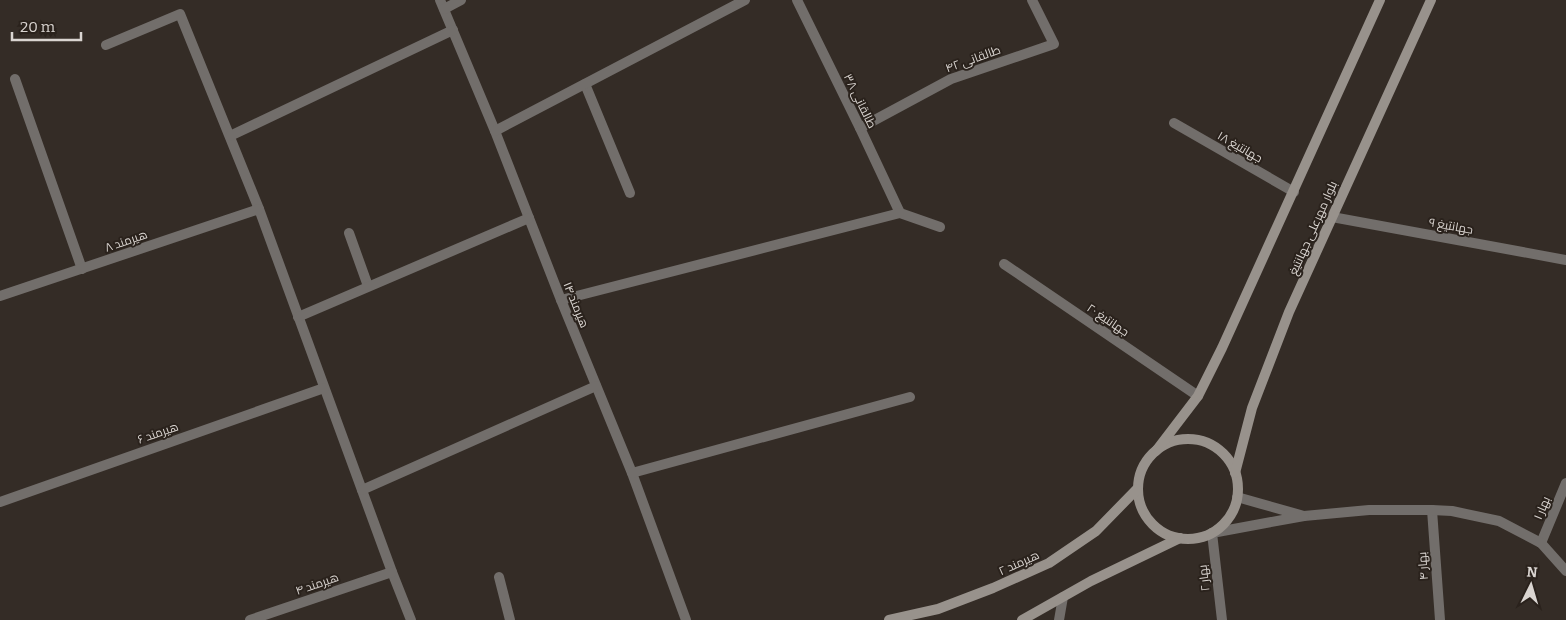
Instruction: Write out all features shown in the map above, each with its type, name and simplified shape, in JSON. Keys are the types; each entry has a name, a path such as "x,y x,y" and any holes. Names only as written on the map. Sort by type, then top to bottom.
{"main road":[{"path":"1156,451 1169,442 1185,439 1201,441 1216,448 1227,458 1235,473 1238,485 1233,512 1224,524 1212,533 1196,538 1180,538 1166,534 1155,527 1142,510 1137,489 1139,475 1146,461 1156,451 1198,396 1294,192 1380,0"},
{"name":"بلوار مهرعلی جهانتیغ","path":"1235,473 1252,408 1289,312 1431,0"},
{"name":"هیرمند ۲","path":"889,620 938,609 993,588 1049,563 1096,531 1137,489"},
{"path":"1022,620 1091,581 1180,538"}],"street":[{"path":"442,4 461,0"},
{"path":"494,131 745,0"},
{"name":"طالقانی ۳۸","path":"796,0 900,213"},
{"name":"طالقانی ۴۲","path":"860,128 951,79 1054,44 1032,0"},
{"name":"هیرمند ۱۴","path":"442,4 632,473 686,620"},
{"path":"106,45 180,14 259,209 411,620"},
{"path":"230,136 453,30"},
{"path":"15,80 82,269"},
{"path":"585,84 630,193"},
{"name":"جهانتیغ ۱۸","path":"1174,123 1294,192"},
{"name":"هیرمند ۸","path":"0,296 259,209"},
{"path":"561,300 900,213 940,227"},
{"name":"جهانتیغ ۹","path":"1332,217 1566,260"},
{"path":"298,317 528,218"},
{"path":"349,233 368,286"},
{"name":"جهانتیغ ۲۰","path":"1004,264 1198,396"},
{"path":"362,490 596,386"},
{"name":"هیرمند ۶","path":"0,502 324,388"},
{"path":"632,473 910,397"},
{"name":"بهار ۱","path":"1541,543 1561,506 1566,484"},
{"path":"1237,497 1304,516"},
{"path":"1212,533 1304,516 1369,510 1452,511 1499,521 1541,543 1566,571"},
{"name":"بهار ۴","path":"1432,510 1440,620"},
{"name":"بهار ۲","path":"1212,533 1222,620"},
{"name":"هیرمند ۴","path":"250,620 392,572"},
{"path":"499,577 510,620"},
{"path":"1059,620 1063,597"}]}
